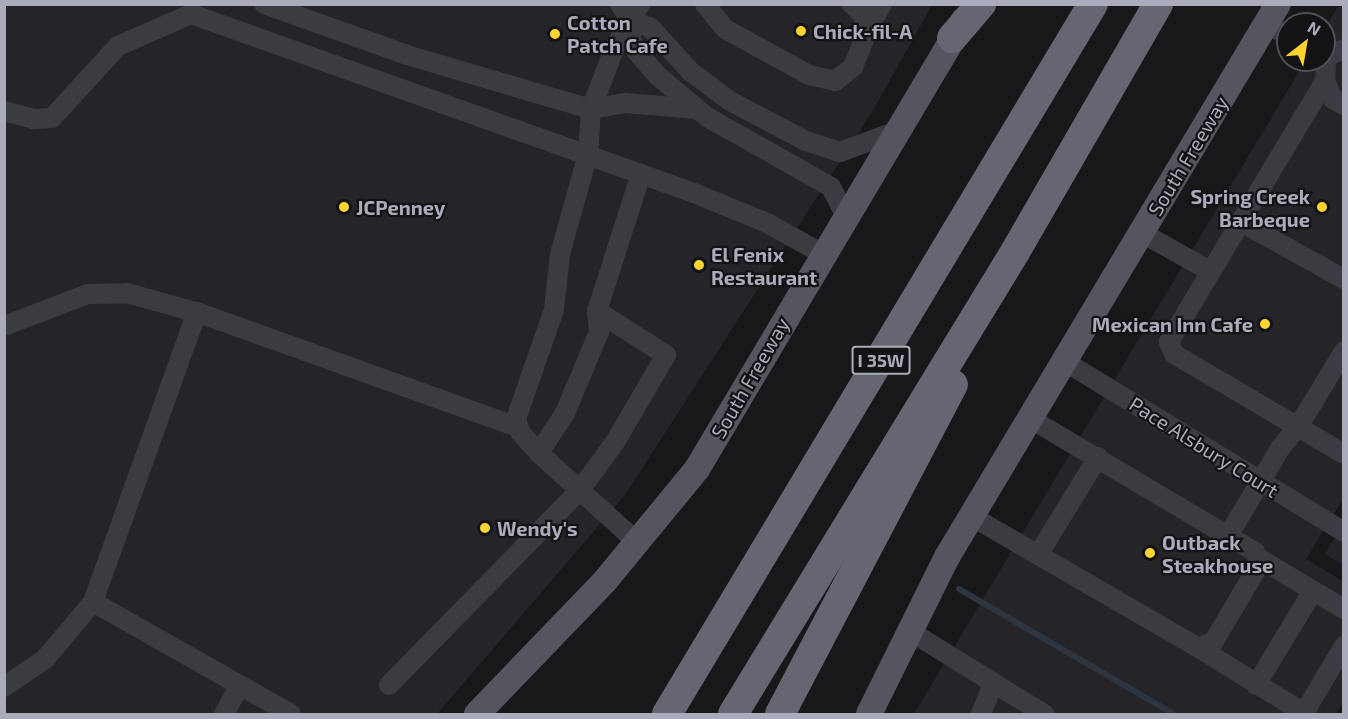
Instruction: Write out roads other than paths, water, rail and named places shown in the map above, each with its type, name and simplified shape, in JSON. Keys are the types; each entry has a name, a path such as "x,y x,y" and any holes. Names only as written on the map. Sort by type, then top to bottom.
{"highway":[{"path":"952,38 981,4"},
{"name":"I 35W","path":"667,714 1093,4"},
{"name":"I 35W","path":"733,714 1015,252 1158,4"},
{"path":"780,714 809,653 929,437 1015,252"}],"main road":[{"name":"South Freeway","path":"477,714 605,581 697,469 974,4"},
{"name":"South Freeway","path":"869,714 908,630 971,516 1142,233 1276,24"}],"street":[{"path":"264,4 407,54 591,109 625,103 697,109"},
{"path":"705,4 725,29 809,75 835,81 853,67 868,29 882,4"},
{"path":"852,4 863,15 868,29"},
{"path":"517,427 518,408 554,310 560,254 588,154 591,109 630,10"},
{"path":"630,10 630,39 637,52 658,76 697,109 742,139 819,178 831,187 846,216"},
{"path":"630,10 650,27 691,72 730,101 806,141 840,152 897,131"},
{"path":"4,111 34,119 52,118 118,46 191,14 641,174 767,223 823,254"},
{"path":"1327,72 1325,81 1172,336 1170,347 1174,354 1344,454"},
{"path":"1325,81 1333,99 1344,105"},
{"path":"539,453 565,413 599,332 597,311 641,174"},
{"path":"1241,222 1344,279"},
{"path":"1142,233 1210,272"},
{"path":"4,326 60,304 103,292 138,295 196,312 517,427 539,453 638,542"},
{"path":"389,685 580,490 615,442 666,355 597,311"},
{"path":"4,687 45,659 93,602 196,312"},
{"path":"1228,536 1260,482 1343,355"},
{"name":"Pace Alsbury Court","path":"1064,361 1344,532"},
{"path":"1029,418 1098,457 1344,609"},
{"path":"1038,555 1098,457"},
{"path":"971,516 1199,648 1256,686 1304,713 1344,646"},
{"path":"1199,648 1214,641 1256,570 1257,557"},
{"path":"1256,686 1313,591"},
{"path":"93,602 291,714"},
{"path":"908,630 1044,714"},
{"path":"981,714 993,684"},
{"path":"224,714 240,685"}],"waterway":[{"path":"959,589 1174,714"}],"place":[{"name":"Chick-fil-A","path":"801,31"},
{"name":"Cotton Patch Cafe","path":"555,34"},
{"name":"JCPenney","path":"344,207"},
{"name":"Spring Creek Barbeque","path":"1322,207"},
{"name":"El Fenix Restaurant","path":"699,265"},
{"name":"Mexican Inn Cafe","path":"1265,324"},
{"name":"Wendy's","path":"485,528"},
{"name":"Outback Steakhouse","path":"1150,553"}]}
